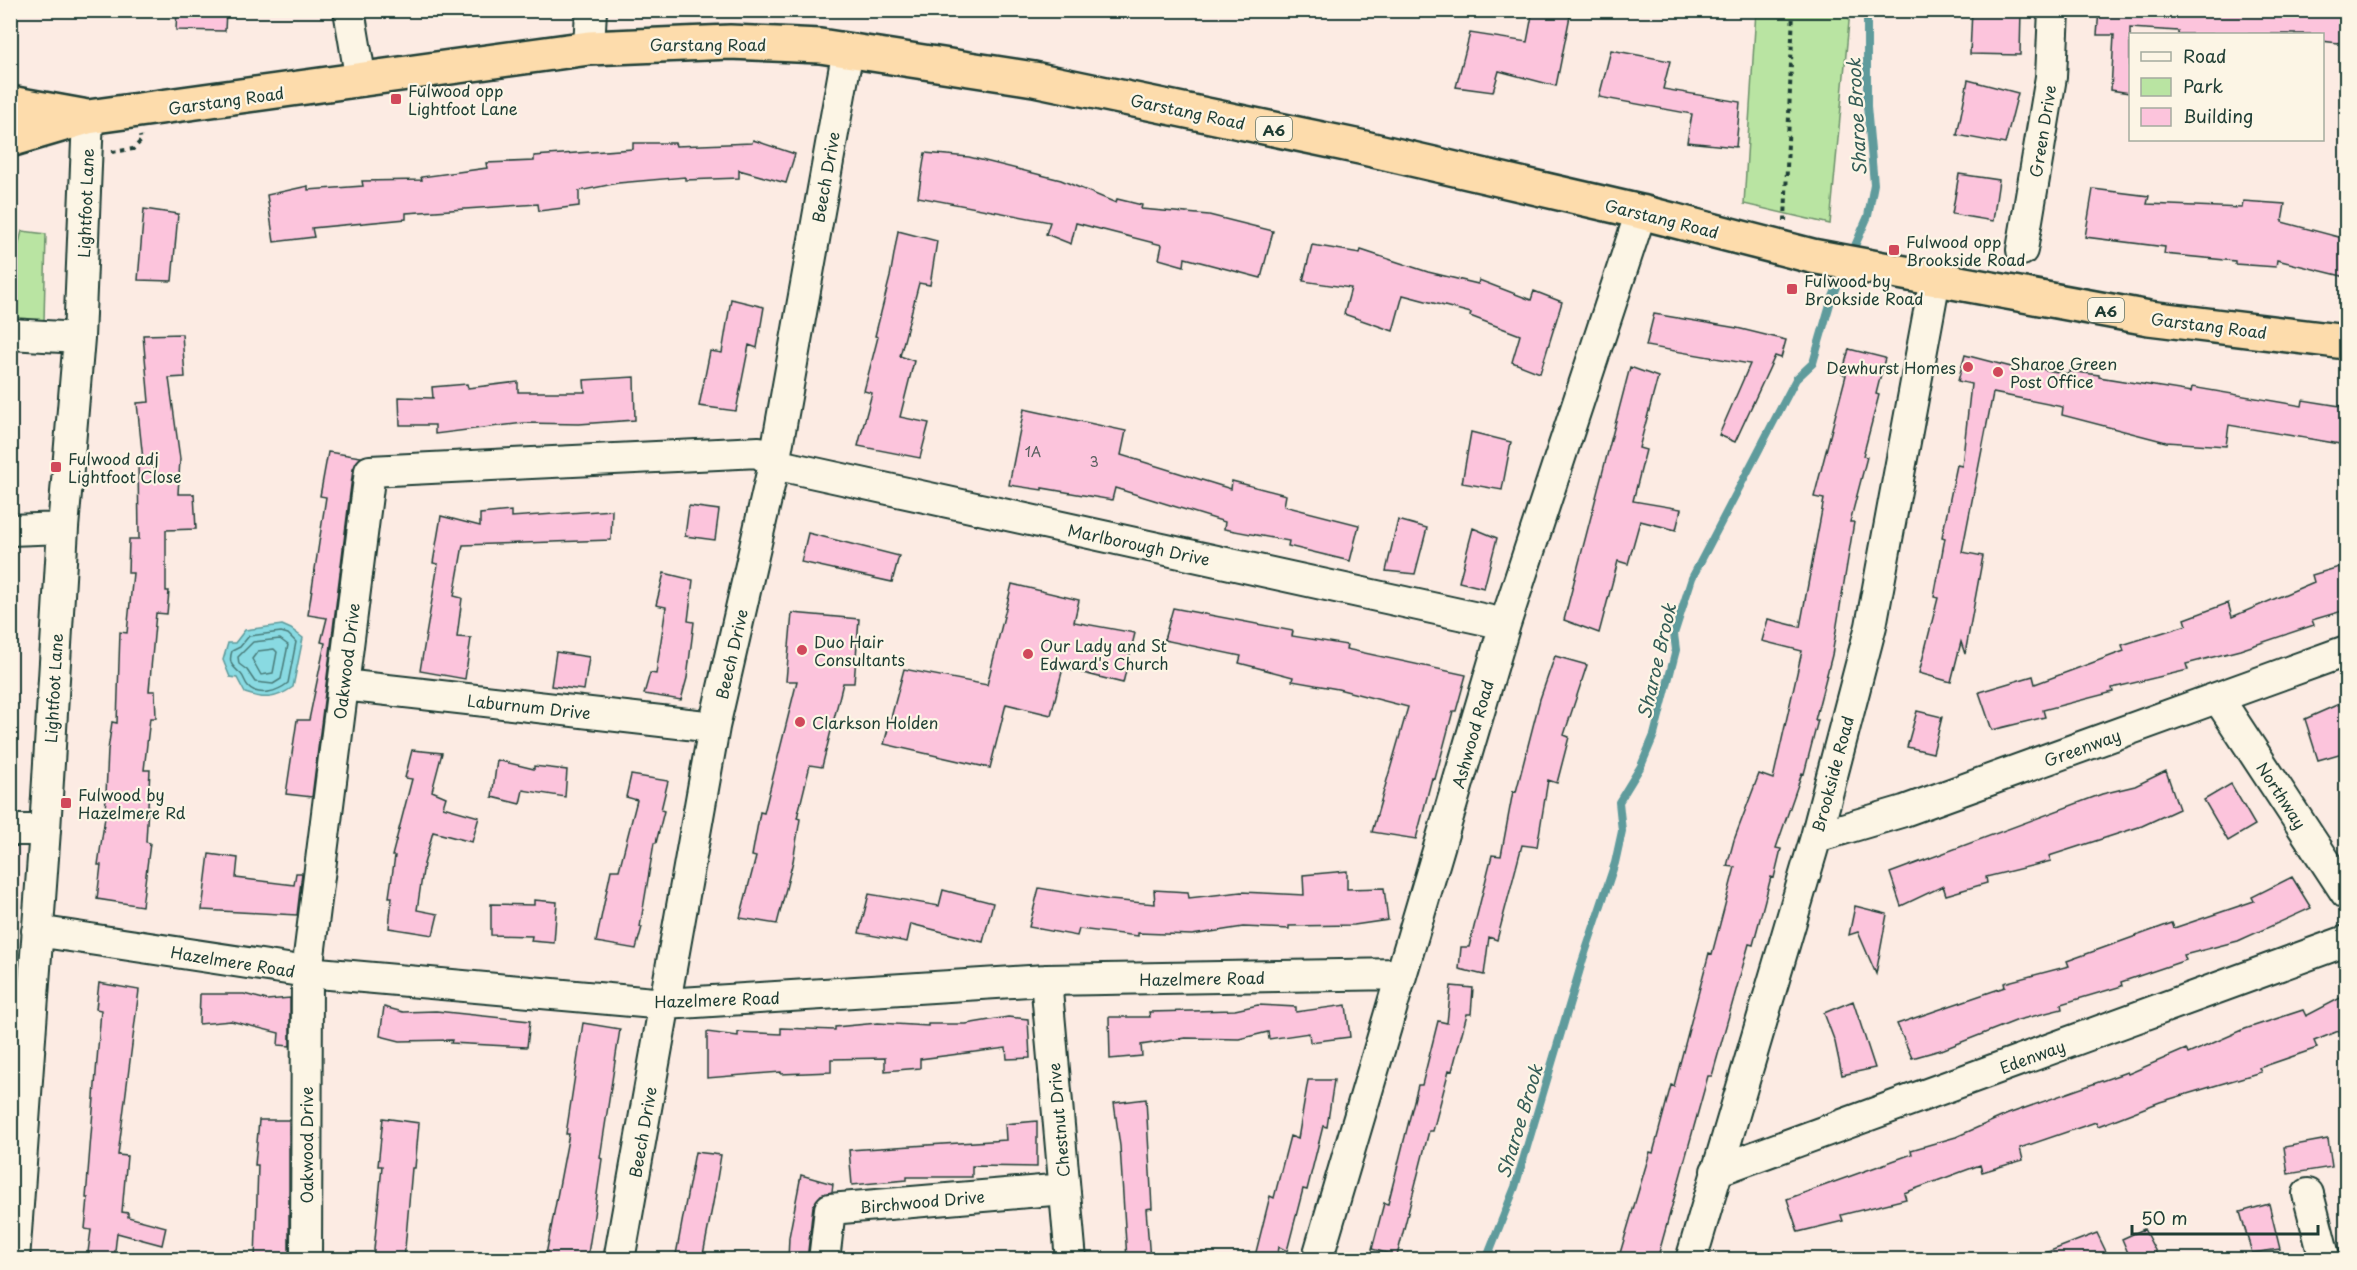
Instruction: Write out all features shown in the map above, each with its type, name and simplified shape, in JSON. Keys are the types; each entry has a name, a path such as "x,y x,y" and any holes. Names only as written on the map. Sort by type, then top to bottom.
{"highway":[{"name":"Garstang Road","path":"10,140 88,117 589,48 730,42 848,49 1034,79 1360,147 1641,212 1798,253 1867,267 2149,318 2346,342"},
{"name":"Garstang Road","path":"10,103 88,117"}],"street":[{"path":"349,10 361,81"},
{"path":"589,48 591,10"},
{"name":"Green Drive","path":"2022,250 2051,76 2054,10"},
{"name":"Beech Drive","path":"619,1260 714,727 774,464 848,49"},
{"name":"Lightfoot Lane","path":"14,1260 45,831 63,528 79,338 88,117"},
{"name":"Ashwood Road","path":"1317,1260 1505,624 1641,212"},
{"name":"Brookside Road","path":"1691,1260 1816,837 1871,626 1935,279"},
{"path":"10,334 79,338"},
{"name":"Oakwood Drive","path":"306,1260 307,972 369,471 759,452 774,464"},
{"name":"Marlborough Drive","path":"774,464 1505,624"},
{"path":"10,530 63,528"},
{"name":"Greenway","path":"1816,837 1904,811 2346,651"},
{"name":"Laburnum Drive","path":"343,685 714,727"},
{"name":"Northway","path":"2218,698 2346,893"},
{"path":"10,830 45,831"},
{"name":"Hazelmere Road","path":"37,931 307,972 665,1004 1046,980 1401,974"},
{"name":"Edenway","path":"1716,1171 2346,941"},
{"name":"Chestnut Drive","path":"1046,980 1071,1260"},
{"name":"Birchwood Drive","path":"824,1260 830,1209 1064,1189"},
{"path":"2308,1194 2325,1260"}],"path":[{"path":"1793,10 1798,253"}],"shaded area":[{"path":"11,841 21,841 11,989"}],"green space":[{"path":"1756,11 1850,11 1830,224 1744,204"},
{"path":"22,231 46,234 44,322 11,319 11,274"}],"water":[{"path":"282,625 303,638 293,687 270,697 245,693 237,678 230,677 223,660 228,643 235,643 245,630"}],"building":[{"path":"177,10 226,10 225,31 176,30"},
{"path":"1533,10 1548,10 1570,16 1556,86 1499,71 1493,92 1456,87 1470,33 1527,42"},
{"path":"1972,10 2021,10 2020,55 1970,54"},
{"path":"2099,10 2346,10 2346,44 2324,41 2324,33 2178,33 2178,31 2130,28 2129,93 2111,90 2114,35 2097,35"},
{"path":"1611,50 1670,61 1663,89 1740,102 1736,147 1687,142 1692,114 1599,97"},
{"path":"1968,80 2018,93 2005,144 1957,135"},
{"path":"753,140 795,154 786,183 739,170 739,178 685,180 685,177 618,183 579,191 579,206 539,211 538,204 406,213 406,219 312,228 314,237 274,242 267,195 308,186 308,190 363,186 362,181 422,180 421,177 487,168 486,163 534,161 534,156 633,149 633,143 675,143 676,146 752,143"},
{"path":"925,153 969,157 1061,180 1116,203 1117,199 1142,205 1141,209 1209,215 1273,231 1261,278 1185,258 1184,266 1159,259 1162,245 1076,223 1071,244 1046,234 1050,222 918,197"},
{"path":"1959,174 1999,180 1993,221 1952,214"},
{"path":"2093,189 2149,196 2147,204 2242,208 2243,201 2285,204 2282,222 2346,239 2346,277 2277,260 2276,267 2235,264 2235,261 2164,254 2165,247 2085,237"},
{"path":"144,209 178,214 172,281 138,280"},
{"path":"898,231 937,241 930,285 919,283 900,356 914,361 900,417 929,423 920,458 858,446 872,393 864,391 878,337 875,336 890,277"},
{"path":"1312,245 1360,253 1361,250 1428,272 1478,284 1479,280 1531,300 1534,291 1562,302 1540,373 1512,362 1520,335 1470,316 1471,313 1403,295 1393,331 1344,314 1351,288 1303,281"},
{"path":"731,299 764,307 757,348 749,345 736,411 699,406 710,351 722,353"},
{"path":"1654,314 1737,328 1786,340 1781,358 1775,356 1735,442 1719,435 1750,364 1646,346"},
{"path":"182,334 185,377 169,378 180,459 178,494 194,494 196,529 166,530 166,591 169,591 167,614 156,613 149,691 155,691 156,718 150,718 144,770 150,770 146,842 150,843 142,906 97,899 101,865 98,865 105,817 108,750 112,722 117,723 120,632 127,633 133,573 128,573 129,539 139,539 138,460 143,460 137,403 149,402 143,335"},
{"path":"1849,349 1885,358 1876,394 1879,395 1863,456 1867,457 1850,522 1854,522 1832,655 1815,720 1818,720 1804,774 1802,773 1776,848 1781,849 1774,878 1771,877 1753,945 1749,944 1712,1076 1708,1076 1657,1260 1618,1260 1650,1152 1653,1153 1671,1085 1674,1086 1709,953 1712,954 1735,867 1727,866 1734,840 1759,774 1773,779 1802,651 1762,641 1768,619 1800,627 1824,499 1814,497 1846,375 1842,374"},
{"path":"1965,355 2019,369 2020,365 2069,374 2069,371 2099,375 2099,377 2191,392 2192,387 2302,406 2303,400 2346,407 2346,445 2229,425 2226,446 2166,442 2062,415 2063,407 1993,393 1962,552 1983,556 1965,654 1961,642 1951,682 1919,673 1938,598 1934,597 1945,538 1942,537 1957,465 1962,466 1971,384 1958,381"},
{"path":"1630,367 1658,377 1639,448 1646,450 1633,501 1681,509 1676,530 1640,521 1628,564 1618,561 1599,633 1564,620"},
{"path":"634,377 635,420 579,424 524,423 435,434 435,425 400,425 399,397 433,398 432,387 467,384 468,388 518,382 518,392 585,392 584,380"},
{"path":"1024,409 1126,431 1121,455 1231,489 1232,481 1286,495 1284,506 1359,525 1350,561 1288,546 1289,541 1224,529 1225,522 1115,488 1112,500 1009,485"},
{"path":"1471,432 1511,442 1502,490 1462,483"},
{"path":"328,452 361,457 353,469 312,797 286,794 297,720 309,720 325,643 321,642 327,618 308,615 326,497 320,496"},
{"path":"689,506 719,510 715,540 685,536"},
{"path":"612,510 611,540 463,545 454,596 462,598 457,637 471,638 465,679 420,671 438,564 433,563 441,516 480,526 480,514 511,511 511,517"},
{"path":"1398,520 1427,528 1415,574 1386,571"},
{"path":"1473,528 1497,538 1484,588 1459,582"},
{"path":"808,533 899,556 892,582 801,562"},
{"path":"2346,565 2346,610 2312,620 2314,625 2240,650 2186,664 2188,670 2112,688 2113,692 2043,710 2045,717 1992,730 1979,692 2033,676 2035,684 2124,651 2122,645 2187,625 2185,619 2228,603 2232,617 2314,582 2312,575"},
{"path":"664,573 693,580 688,621 694,622 687,678 681,700 644,694 650,673 656,674 666,607 656,605"},
{"path":"1012,584 1079,600 1074,622 1135,633 1123,683 1063,668 1051,715 1006,704 990,768 884,744 904,669 987,685"},
{"path":"1173,608 1293,631 1292,636 1347,645 1346,649 1466,675 1456,711 1453,711 1435,779 1432,778 1416,839 1372,832 1408,707 1338,689 1292,681 1293,677 1239,663 1241,656 1164,640"},
{"path":"792,613 859,619 854,683 843,683 822,767 810,765 797,818 800,819 793,861 777,924 740,918 756,857 752,856 760,812 764,813 797,681 786,681"},
{"path":"556,652 589,657 584,690 551,686"},
{"path":"1555,656 1587,665 1564,735 1569,737 1557,783 1548,780 1537,847 1522,845 1497,940 1489,937 1484,975 1459,969 1461,947 1469,947 1492,855 1501,856 1513,791 1516,792 1540,699"},
{"path":"2346,701 2346,752 2318,760 2305,719"},
{"path":"1917,711 1942,717 1933,753 1907,747"},
{"path":"412,750 442,753 432,791 446,797 443,807 479,817 472,842 433,832 424,864 417,910 438,914 433,935 389,928 392,897 389,897 395,856 392,856 412,779 405,778"},
{"path":"497,760 534,769 534,766 567,770 565,797 523,790 520,804 492,797"},
{"path":"2166,771 2179,809 2142,826 2049,856 2051,861 1986,877 1987,883 1946,895 1943,886 1901,906 1890,873 2102,794 2135,786"},
{"path":"631,775 668,781 661,810 664,811 656,843 654,843 640,927 642,927 636,949 596,942 611,870 619,870 637,800 626,797"},
{"path":"2231,784 2255,825 2228,841 2204,800"},
{"path":"209,854 238,858 236,878 294,885 296,873 302,873 297,915 202,910"},
{"path":"1347,871 1347,889 1384,888 1388,920 1354,925 1289,926 1289,929 1243,927 1192,935 1138,933 1138,936 1079,929 1077,936 1029,927 1039,888 1110,900 1155,904 1154,890 1188,892 1189,898 1241,892 1304,895 1303,875"},
{"path":"2292,877 2311,908 2238,941 2184,955 2186,960 2121,982 2122,986 2061,1004 2062,1009 2018,1020 1944,1049 1912,1058 1897,1024 2005,987 2004,983 2069,966 2067,961 2172,923 2174,928 2254,901 2252,897"},
{"path":"943,890 993,903 983,942 911,924 907,942 859,933 869,894 939,906"},
{"path":"534,900 557,902 554,943 531,941 532,936 491,935 491,904 534,905"},
{"path":"1855,906 1887,914 1876,974 1858,932 1849,935"},
{"path":"99,983 139,990 118,1155 127,1156 122,1212 128,1213 128,1217 166,1227 162,1245 117,1233 114,1260 87,1260 91,1230 85,1229 101,1010 96,1009"},
{"path":"1451,986 1473,988 1471,1014 1467,1014 1433,1131 1429,1131 1397,1256 1372,1249 1384,1203 1388,1204 1418,1085 1422,1085 1438,1021 1447,1023"},
{"path":"200,994 244,994 267,1000 290,998 290,1046 278,1045 279,1033 231,1021 199,1024"},
{"path":"2346,995 2346,1028 2314,1041 2317,1048 2259,1068 2261,1072 2160,1102 2098,1126 2096,1122 2020,1148 2023,1160 1982,1172 1980,1165 1904,1193 1906,1199 1841,1215 1843,1221 1798,1232 1787,1199 1912,1154 1911,1150 1956,1137 2008,1114 2127,1072 2128,1074 2186,1049 2188,1054 2245,1029 2303,1010 2306,1016"},
{"path":"1853,1001 1875,1068 1842,1075 1835,1042 1824,1013"},
{"path":"1258,1005 1296,1007 1296,1012 1346,1005 1350,1037 1310,1042 1309,1033 1269,1039 1268,1032 1239,1039 1185,1038 1141,1045 1142,1056 1110,1059 1109,1017 1150,1017 1149,1012 1235,1010"},
{"path":"384,1007 403,1012 436,1011 530,1021 527,1047 451,1043 452,1040 400,1041 380,1036"},
{"path":"1008,1017 1028,1019 1030,1058 1007,1059 1006,1048 920,1059 920,1068 885,1071 885,1058 831,1059 831,1072 781,1074 781,1072 707,1078 707,1032 738,1036 738,1032 781,1034 781,1028 835,1030 835,1027 878,1023 928,1026 928,1024 966,1024"},
{"path":"583,1023 620,1029 587,1260 545,1260 569,1134 566,1134"},
{"path":"1308,1080 1334,1080 1327,1127 1323,1126 1307,1190 1303,1189 1287,1251 1279,1247 1277,1260 1254,1260 1270,1196 1274,1198 1290,1136 1298,1139"},
{"path":"1146,1099 1152,1208 1146,1209 1150,1260 1127,1260 1120,1146 1114,1103"},
{"path":"383,1118 419,1123 415,1168 412,1168 404,1260 373,1260 382,1166 378,1166"},
{"path":"259,1120 289,1120 289,1260 255,1260 258,1165 255,1165"},
{"path":"1037,1121 1037,1167 972,1166 972,1177 907,1177 907,1180 852,1185 849,1150 1006,1140 1005,1124"},
{"path":"2328,1139 2332,1167 2288,1174 2284,1147"},
{"path":"695,1152 721,1155 713,1203 702,1260 675,1260"},
{"path":"801,1175 833,1184 832,1192 821,1195 813,1206 807,1260 788,1260 789,1237"},
{"path":"2269,1204 2280,1249 2252,1253 2240,1212"},
{"path":"2144,1229 2160,1260 2131,1260 2122,1239"},
{"path":"2097,1233 2110,1260 2032,1260 2032,1258"}],"waterway":[{"name":"Sharoe Brook","path":"1850,257 1868,216 1874,184 1867,106 1867,10"},
{"name":"Sharoe Brook","path":"1486,1260 1515,1187 1583,959 1615,863 1622,831 1619,802 1641,766 1654,735 1676,650 1674,634 1692,578 1796,379 1813,363 1830,304 1844,270"}],"place":[{"name":"Fulwood opp Lightfoot Lane","path":"396,99"},
{"name":"Fulwood opp Brookside Road","path":"1894,250"},
{"name":"Fulwood by Brookside Road","path":"1792,289"},
{"name":"Dewhurst Homes","path":"1968,367"},
{"name":"Sharoe Green Post Office","path":"1998,372"},
{"name":"Fulwood adj Lightfoot Close","path":"56,467"},
{"name":"Duo Hair Consultants","path":"802,650"},
{"name":"Our Lady and St Edward's Church","path":"1028,654"},
{"name":"Clarkson Holden","path":"800,722"},
{"name":"Fulwood by Hazelmere Rd","path":"66,803"}]}
